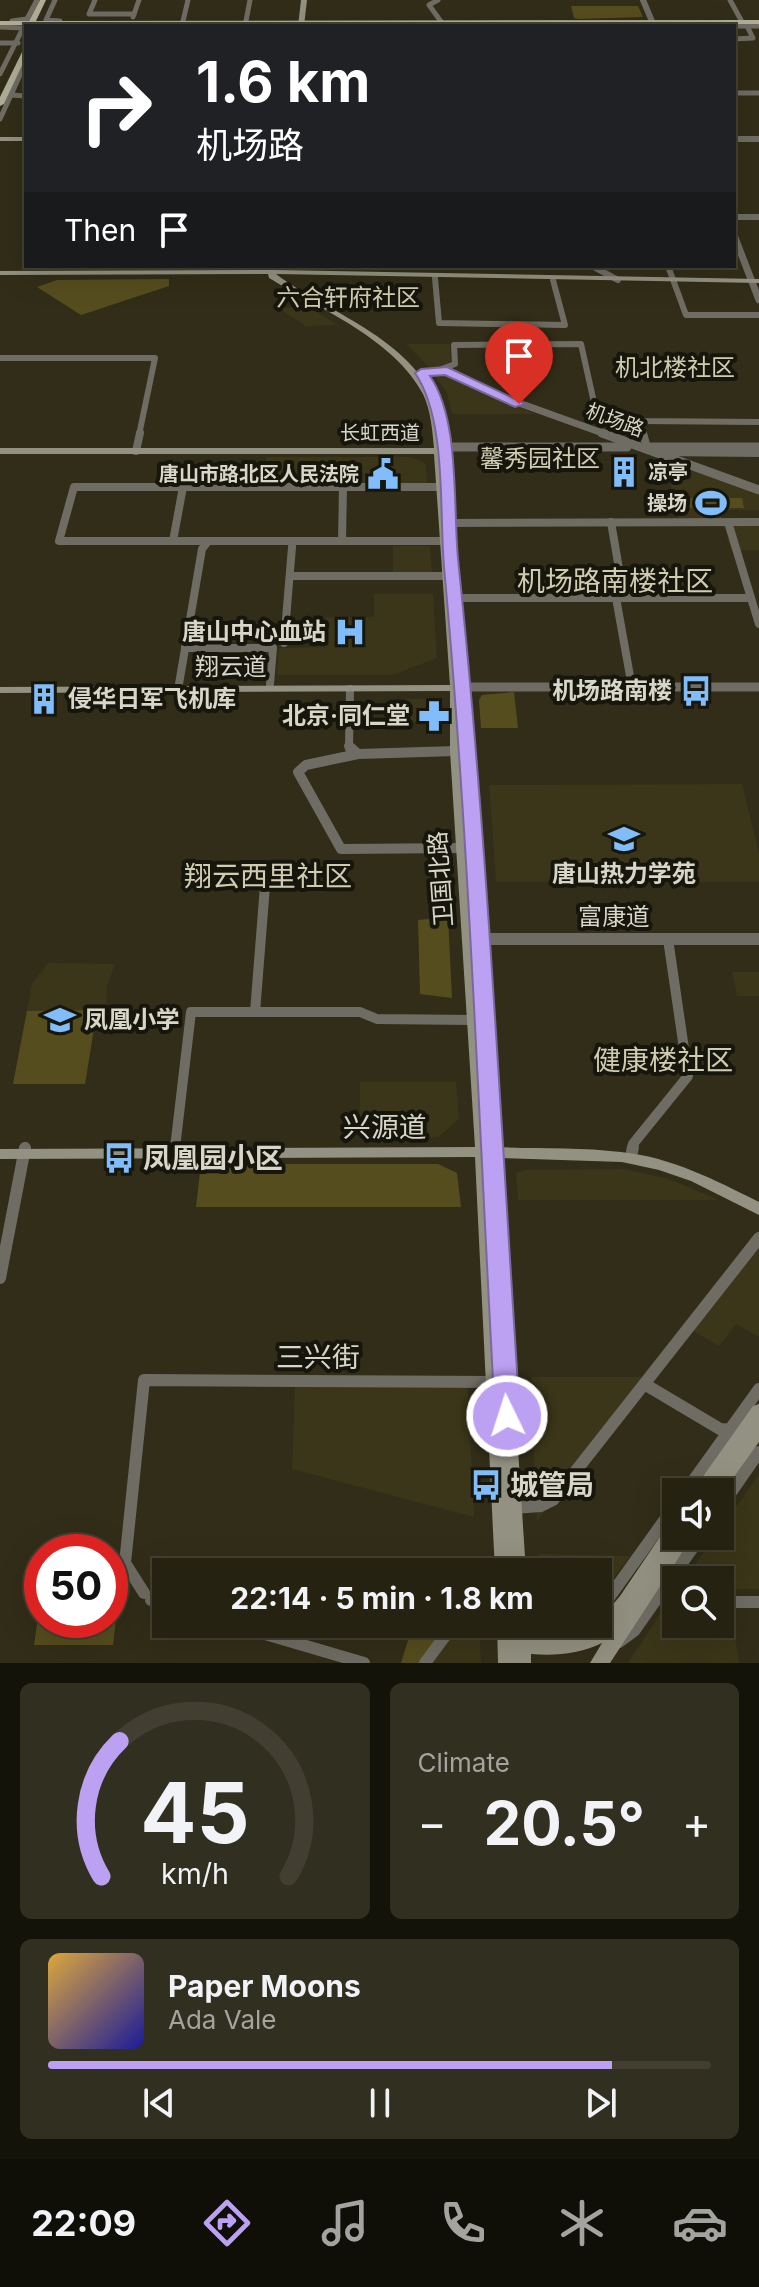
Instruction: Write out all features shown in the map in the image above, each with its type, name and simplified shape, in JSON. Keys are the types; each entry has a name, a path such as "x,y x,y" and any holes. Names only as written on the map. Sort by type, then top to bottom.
{"main road":[{"path":"31,24 40,0"},
{"path":"31,24 52,0"},
{"path":"298,0 298,24"},
{"path":"298,24 304,0"},
{"path":"346,24 759,23"},
{"path":"653,24 759,23"},
{"path":"0,24 242,24"},
{"path":"0,104 21,45"},
{"path":"0,140 24,140"},
{"path":"274,270 435,278 755,281"},
{"name":"卫国北路","path":"274,270 379,342 418,374 434,410 456,598 456,751 473,939 473,1020 486,1150 492,1382 503,1558"},
{"path":"0,274 349,270 673,281"},
{"name":"卫国北路","path":"440,449 439,487 457,687 486,1150 516,1558"},
{"name":"长虹西道","path":"0,450 440,449"},
{"name":"翔云道","path":"0,688 179,684 457,687"},
{"name":"翔云道","path":"0,688 457,687"},
{"name":"兴源道","path":"0,1148 24,1151 486,1150 593,1156 643,1161 696,1177 759,1209"},
{"name":"兴源道","path":"0,1154 175,1148 632,1152 701,1172 759,1199"},
{"path":"711,1478 759,1411"},
{"path":"721,1478 745,1429"},
{"path":"601,1643 662,1549"},
{"path":"507,1663 514,1644 601,1643 662,1596"}],"street":[{"path":"52,0 46,19 49,21 246,21 285,24"},
{"path":"95,0 89,14 134,14"},
{"path":"130,22 139,0"},
{"path":"183,21 188,0"},
{"path":"246,21 250,0"},
{"path":"438,0 429,5 442,22"},
{"path":"643,0 653,24"},
{"path":"730,0 753,38 736,39"},
{"path":"751,33 759,33"},
{"path":"0,43 21,45 6,80 11,95 0,119"},
{"path":"6,80 24,67"},
{"path":"736,93 759,93"},
{"path":"11,95 24,96"},
{"path":"736,139 759,139"},
{"path":"736,217 759,217"},
{"path":"736,241 755,281 759,300"},
{"path":"596,268 618,280"},
{"path":"669,268 686,315 759,315"},
{"path":"435,278 437,321 452,325 565,325 553,280"},
{"path":"418,374 455,364 454,345 581,344 592,405 640,421 759,422"},
{"path":"0,358 155,358 136,449"},
{"name":"机场路","path":"439,370 632,446 649,449 759,490"},
{"path":"640,421 649,449"},
{"name":"长虹西道","path":"440,449 632,446 759,449"},
{"name":"长虹西道","path":"440,449 759,449"},
{"path":"439,487 74,487 59,541 443,541"},
{"path":"173,541 183,487"},
{"path":"342,541 343,487"},
{"path":"611,522 632,687"},
{"path":"728,522 759,624"},
{"path":"447,523 759,522"},
{"path":"179,684 202,549 206,544"},
{"path":"284,643 292,547"},
{"path":"290,576 446,576"},
{"path":"456,598 751,598"},
{"path":"185,648 273,648 270,684"},
{"name":"翔云道","path":"457,687 759,687"},
{"path":"350,689 347,747 358,754"},
{"path":"456,751 358,754 306,765 298,772 341,849 463,848"},
{"path":"255,1012 265,886"},
{"name":"富康道","path":"473,939 759,939"},
{"path":"632,1152 640,1135 688,1076 668,939"},
{"path":"175,1148 191,1012 360,1012 377,1019 473,1020"},
{"path":"0,1278 24,1151"},
{"path":"513,1508 541,1506 553,1500 759,1238"},
{"name":"三兴街","path":"152,1597 125,1563 144,1380 492,1382"},
{"path":"646,1385 720,1429 745,1429"},
{"path":"698,1478 745,1429 759,1389"},
{"path":"734,1488 759,1452"},
{"path":"612,1593 662,1524"},
{"path":"734,1603 759,1603"},
{"path":"279,1638 364,1663"},
{"path":"425,1663 444,1638"}],"shaded area":[{"path":"571,6 638,6 643,17 579,19 574,18"},
{"path":"169,279 169,286 81,315 37,287 57,280"},
{"path":"278,308 311,308 337,325 306,326"},
{"path":"406,344 450,344 451,364 431,369"},
{"path":"446,373 535,414 452,414 447,393 435,376"},
{"path":"266,457 411,457 426,464 427,485 263,485"},
{"path":"665,460 759,495 759,510 719,510 722,519 679,519"},
{"name":"操场","path":"678,498 742,498 744,508 681,508"},
{"path":"722,519 759,519 759,550 731,550"},
{"path":"393,546 430,546 432,573 393,573"},
{"path":"374,594 433,594 437,658 393,675 277,675 279,648 325,647 326,617 374,617"},
{"path":"514,692 518,728 481,728 479,700 482,695"},
{"path":"403,699 425,699 439,704 440,722 404,722"},
{"name":"唐山热力学苑","path":"742,784 759,853 759,882 496,882 489,785"},
{"path":"448,917 452,998 420,994 418,920"},
{"name":"凤凰小学","path":"48,963 115,964 107,986 106,1010 97,1010 85,1084 13,1084 32,984"},
{"path":"732,972 759,972 759,996 737,996"},
{"path":"97,1010 85,1084 13,1084 27,1011"},
{"path":"360,1082 456,1082 459,1119 438,1137 360,1137"},
{"path":"201,1164 438,1164 457,1173 461,1207 196,1207"},
{"path":"624,1169 669,1179 719,1200 518,1200 516,1173 525,1170"},
{"path":"759,1245 759,1337 736,1324 719,1346 688,1328"},
{"path":"531,1377 647,1377 537,1521"},
{"path":"295,1387 468,1388 474,1517 292,1469"},
{"path":"759,1475 759,1589 734,1589 734,1566 694,1566 705,1550 734,1550 734,1510"},
{"path":"539,1554 630,1556 612,1580 612,1558 539,1558"},
{"path":"662,1611 662,1638 734,1638 734,1631 739,1663 628,1663"},
{"path":"35,1638 114,1638 113,1645 34,1645"},
{"path":"409,1638 437,1638 419,1663 401,1663"},
{"path":"448,1638 480,1638 481,1663 429,1663"}],"place":[{"name":"凉亭","path":"624,472"},
{"name":"唐山市路北区人民法院","path":"383,474"},
{"name":"操场","path":"711,503"},
{"name":"唐山中心血站","path":"350,632"},
{"name":"机场路南楼","path":"696,691"},
{"name":"侵华日军飞机库","path":"44,699"},
{"name":"北京·同仁堂","path":"434,716"},
{"name":"唐山热力学苑","path":"624,839"},
{"name":"凤凰小学","path":"60,1020"},
{"name":"凤凰园小区","path":"119,1158"},
{"name":"城管局","path":"486,1485"}],"district":[{"name":"六合轩府社区","path":"348,298"},
{"name":"机北楼社区","path":"675,368"},
{"name":"馨秀园社区","path":"540,459"},
{"name":"机场路南楼社区","path":"615,581"},
{"name":"翔云西里社区","path":"268,876"},
{"name":"健康楼社区","path":"663,1060"}],"route":[{"path":"507,1416 463,678 447,523 442,417 431,387 421,373 447,371 519,404"}]}
